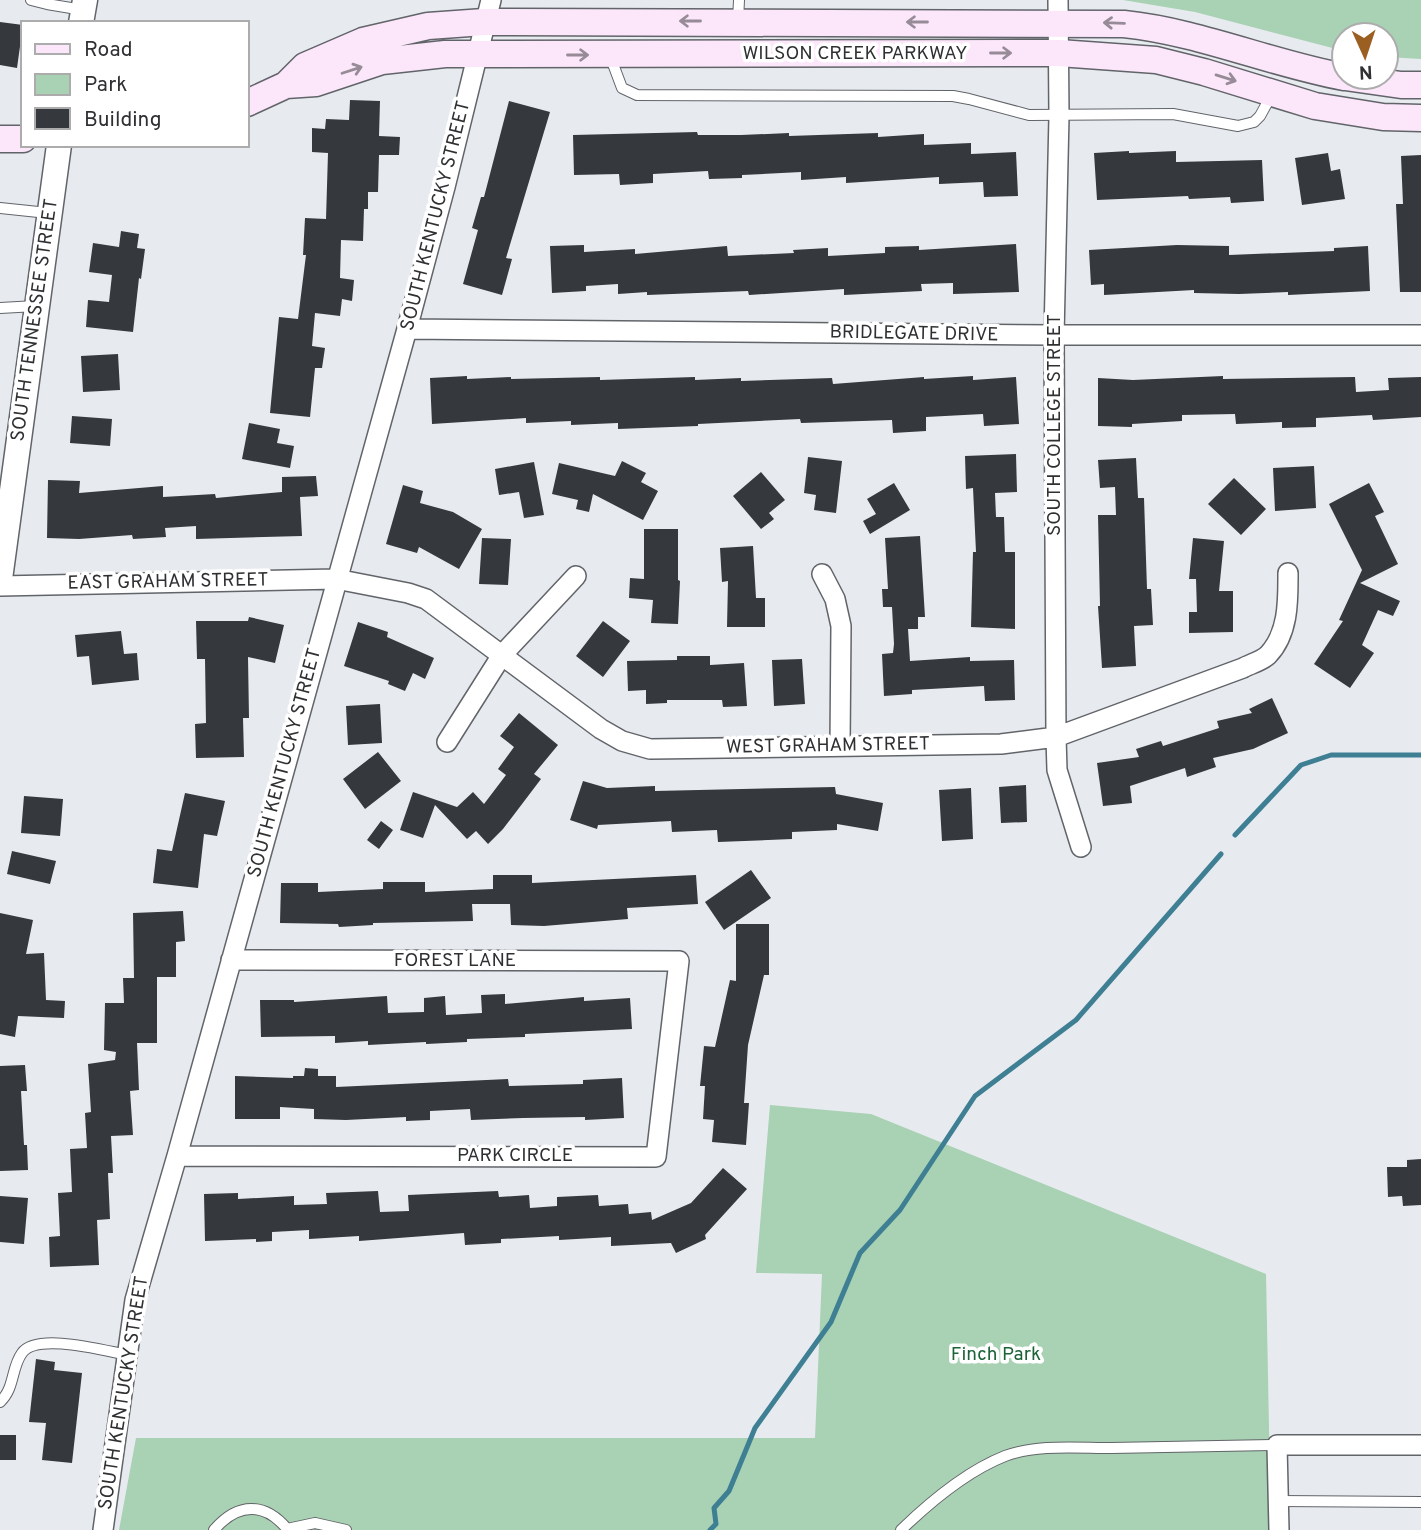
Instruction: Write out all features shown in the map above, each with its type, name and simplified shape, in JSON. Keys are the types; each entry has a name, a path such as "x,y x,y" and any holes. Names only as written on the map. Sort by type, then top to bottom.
{"main road":[{"name":"WILSON CREEK PARKWAY","path":"248,103 286,85 305,66 363,41 488,11 1059,11 1168,29 1287,65 1330,74"},
{"name":"WILSON CREEK PARKWAY","path":"286,85 316,83 382,61 421,56 1059,53 1156,61 1351,113 1421,118"},
{"name":"WILSON CREEK PARKWAY","path":"1400,84 1421,85"},
{"path":"0,139 21,139"}],"street":[{"name":"SOUTH KENTUCKY STREET","path":"103,1530 135,1300 407,329 488,11"},
{"name":"SOUTH COLLEGE STREET","path":"1059,11 1054,335 1056,737 1057,770 1081,847"},
{"name":"SOUTH TENNESSEE STREET","path":"0,579 6,483 36,306 59,147"},
{"name":"BRIDLEGATE DRIVE","path":"407,329 1054,335 1421,335"},
{"name":"WEST GRAHAM STREET","path":"336,579 426,599 601,729 622,741 650,749 1001,744 1056,737 1243,668 1267,656 1280,637 1287,610 1288,573"},
{"path":"822,574 835,599 841,626 840,746"},
{"path":"447,742 502,655 576,576"},
{"name":"EAST GRAHAM STREET","path":"0,586 336,579"},
{"name":"FOREST LANE","path":"231,960 679,961"},
{"name":"PARK CIRCLE","path":"177,1156 656,1157 679,961"},
{"path":"1279,1530 1277,1445 1421,1445"}],"lane":[{"path":"30,0 83,11"},
{"path":"610,55 622,88 637,95 953,96 1029,115 1173,114 1238,126 1254,122 1272,94"},
{"path":"0,208 49,213"},
{"path":"0,308 36,306"},
{"path":"0,1402 9,1391 22,1353 35,1344 59,1343 128,1355"},
{"path":"901,1530 915,1516 972,1474 992,1462 1024,1451 1277,1445"},
{"path":"1278,1501 1421,1502"},
{"path":"214,1530 228,1517 247,1509 266,1511 288,1530 316,1523 346,1530"}],"green space":[{"path":"1123,0 1421,0 1421,59 1400,58 1400,21 1330,21 1330,47 1195,12"},
{"name":"Finch Park","path":"770,1105 871,1114 1266,1274 1271,1530 119,1530 136,1438 815,1438 822,1274 756,1273"}],"building":[{"path":"0,22 21,25 17,68 0,65"},
{"path":"350,100 380,101 379,136 400,137 399,155 379,155 378,192 368,192 368,209 364,209 363,241 341,240 340,278 354,280 352,301 342,299 340,316 315,313 312,346 325,348 322,368 315,368 310,417 270,413 279,317 298,319 306,255 303,255 305,218 326,219 328,153 312,152 312,128 325,129 326,119 349,120"},
{"path":"509,101 550,112 506,258 512,259 502,295 463,284 478,230 472,228 481,197 484,197"},
{"path":"697,132 698,135 789,133 789,136 878,133 878,137 924,134 924,145 971,143 971,154 1016,152 1018,196 984,197 983,182 939,184 939,177 846,183 846,177 801,180 801,172 709,179 708,171 653,174 653,183 620,185 619,174 574,175 573,135"},
{"path":"1176,151 1176,162 1262,160 1264,201 1231,203 1230,197 1189,199 1188,196 1097,200 1094,153"},
{"path":"1328,153 1331,171 1340,169 1345,199 1302,205 1295,158"},
{"path":"1421,155 1421,292 1400,292 1396,204 1403,204 1401,156"},
{"path":"121,231 139,234 137,248 145,249 133,332 86,327 88,300 109,302 112,275 89,272 93,243 119,247"},
{"path":"1016,244 1019,292 953,294 953,283 921,284 922,291 844,295 844,289 749,295 748,291 618,294 618,284 586,286 586,291 552,293 550,246 584,245 584,252 635,249 635,254 727,246 728,256 794,253 793,250 828,248 828,256 885,253 885,247 919,246 919,250"},
{"path":"1177,245 1229,246 1229,255 1334,251 1334,248 1368,246 1370,291 1288,295 1288,292 1194,293 1194,290 1104,295 1104,284 1091,285 1089,250"},
{"path":"118,354 120,390 83,392 81,356"},
{"path":"467,376 467,379 600,377 600,380 695,377 695,380 741,378 741,381 832,378 833,384 924,377 973,376 973,380 1016,377 1019,424 984,426 983,414 926,417 926,431 893,433 892,420 801,423 800,419 618,429 618,423 526,423 526,418 432,424 430,378"},
{"path":"1223,376 1223,379 1355,377 1356,392 1389,390 1388,378 1421,377 1421,417 1373,420 1372,415 1316,418 1316,427 1282,428 1282,422 1236,424 1235,414 1182,415 1182,421 1132,424 1132,427 1098,426 1098,378 1133,380"},
{"path":"72,416 112,419 110,446 70,443"},
{"path":"249,423 280,429 277,443 294,446 290,468 242,459"},
{"path":"1016,454 1017,492 995,493 996,517 1004,517 1005,552 1015,552 1015,629 971,627 973,552 976,552 973,488 966,489 965,456"},
{"path":"808,457 842,461 836,513 814,510 816,495 804,493"},
{"path":"1136,458 1138,498 1144,498 1147,589 1151,589 1153,625 1134,626 1136,666 1102,668 1098,606 1098,515 1116,515 1115,487 1100,488 1098,460"},
{"path":"622,461 646,473 641,482 658,491 643,520 593,494 589,512 576,509 578,500 552,494 559,463 615,476"},
{"path":"534,462 544,515 524,518 519,492 499,495 495,469"},
{"path":"1314,466 1316,508 1275,511 1273,468"},
{"path":"761,472 785,500 769,513 774,519 761,529 733,496"},
{"path":"316,476 318,496 300,497 302,536 196,539 196,526 165,528 166,537 133,539 132,535 79,539 47,538 48,480 80,481 79,493 163,486 163,497 215,494 216,498 282,492 282,477"},
{"path":"1234,478 1266,509 1241,535 1208,504"},
{"path":"894,483 910,510 870,534 863,521 876,514 867,499"},
{"path":"1369,483 1384,512 1375,516 1398,564 1360,583 1400,601 1393,616 1378,610 1362,645 1374,653 1350,688 1314,664 1343,621 1339,620 1362,570 1329,504"},
{"path":"403,485 423,491 420,503 453,512 482,529 459,569 419,547 417,553 386,544"},
{"path":"644,529 678,529 678,624 651,623 653,600 629,598 630,578 644,579"},
{"path":"920,536 925,617 918,617 918,629 908,629 910,661 970,657 970,661 1014,660 1015,700 985,701 984,686 912,690 912,694 884,696 882,654 893,653 894,644 892,607 883,607 882,589 888,589 885,538"},
{"path":"482,538 511,539 508,585 479,584"},
{"path":"1193,538 1224,541 1219,591 1233,591 1233,632 1189,633 1189,612 1197,612 1196,579 1189,579"},
{"path":"753,546 756,598 765,598 765,627 727,627 728,581 722,582 720,548"},
{"path":"249,617 284,625 275,663 248,657 249,718 243,718 244,757 196,758 195,724 206,723 205,659 197,659 196,621 248,621"},
{"path":"603,621 630,641 603,677 576,656"},
{"path":"358,622 388,632 387,637 434,658 425,679 413,673 405,691 388,684 389,681 344,666"},
{"path":"121,631 124,654 137,653 139,680 92,685 89,656 77,657 75,635"},
{"path":"677,656 710,656 710,665 744,663 747,706 723,707 722,700 667,700 667,703 646,704 646,690 628,691 627,661 677,660"},
{"path":"802,659 805,704 774,706 772,660"},
{"path":"1272,698 1288,733 1253,749 1213,758 1216,767 1187,777 1185,768 1130,786 1132,803 1103,806 1097,763 1139,757 1136,749 1161,741 1163,746 1219,728 1217,721 1252,713 1249,709"},
{"path":"380,704 382,743 348,745 346,706"},
{"path":"519,713 558,745 534,774 541,779 503,829 488,844 476,831 467,839 435,805 423,838 400,830 413,792 457,807 473,792 484,804 506,775 498,769 514,747 500,736"},
{"path":"378,752 401,781 365,809 343,779"},
{"path":"583,781 607,788 655,786 655,791 835,787 836,794 883,803 878,831 837,824 837,830 792,832 792,839 718,842 717,830 672,832 671,821 598,825 597,829 570,820"},
{"path":"1026,785 1027,822 1001,823 999,787"},
{"path":"971,788 973,839 942,841 939,790"},
{"path":"185,793 225,801 217,836 204,834 198,888 153,883 157,849 172,851"},
{"path":"24,796 63,799 60,836 21,833"},
{"path":"381,821 393,830 379,849 367,840"},
{"path":"12,851 56,861 50,884 7,874"},
{"path":"751,870 771,898 724,930 705,902"},
{"path":"493,875 532,875 532,883 696,875 698,904 627,908 628,919 544,926 511,925 510,904 472,904 473,921 373,923 339,927 338,924 280,923 281,883 318,883 318,892 383,889 383,882 425,882 425,892 493,889"},
{"path":"183,911 185,941 176,942 176,977 157,977 157,1043 137,1043 139,1090 130,1091 133,1135 111,1136 113,1173 108,1173 110,1219 97,1220 99,1265 50,1267 49,1237 60,1236 58,1193 72,1192 70,1149 87,1148 85,1113 91,1112 88,1064 115,1060 116,1052 104,1050 105,1003 124,1003 123,978 134,978 133,913"},
{"path":"0,913 33,920 26,954 44,953 46,1000 65,1001 64,1018 18,1016 15,1037 0,1034"},
{"path":"736,924 769,924 769,975 764,975 748,1045 744,1103 749,1103 746,1145 712,1142 714,1120 703,1119 705,1086 700,1086 704,1046 715,1047 730,980 736,981"},
{"path":"505,994 505,1004 584,997 584,1001 630,998 632,1029 525,1034 525,1037 426,1044 368,1045 368,1041 335,1043 335,1036 261,1037 260,1000 294,1002 387,996 388,1013 424,1012 424,998 445,996 446,1015 482,1013 481,995"},
{"path":"25,1065 27,1091 21,1091 28,1170 0,1171 0,1066"},
{"path":"305,1068 318,1069 318,1076 336,1076 336,1087 508,1079 509,1086 583,1084 583,1080 622,1078 624,1118 471,1120 470,1109 430,1111 430,1120 406,1121 406,1117 314,1119 314,1109 280,1107 280,1119 235,1119 235,1076 293,1078 304,1076"},
{"path":"1421,1159 1421,1205 1403,1206 1402,1196 1388,1197 1387,1167 1407,1167 1407,1160"},
{"path":"723,1168 747,1189 705,1235 706,1239 676,1253 671,1243 611,1246 611,1237 501,1239 501,1243 465,1245 464,1233 359,1241 359,1236 309,1239 309,1230 272,1232 272,1241 205,1241 204,1194 238,1193 238,1199 294,1196 294,1205 327,1204 326,1193 378,1191 380,1212 409,1211 408,1195 498,1191 499,1197 529,1195 530,1208 557,1206 557,1197 598,1195 599,1206 628,1204 629,1214 651,1212 652,1220 691,1203"},
{"path":"0,1196 28,1198 24,1244 0,1242"},
{"path":"36,1359 55,1362 54,1370 82,1373 72,1463 42,1460 46,1423 29,1422"},
{"path":"0,1435 16,1435 16,1460 0,1460"}],"waterway":[{"path":"1235,835 1301,765 1331,755 1421,755"},
{"path":"710,1530 716,1524 714,1508 729,1491 755,1428 831,1322 860,1253 900,1210 975,1096 1076,1020 1221,854"}]}
